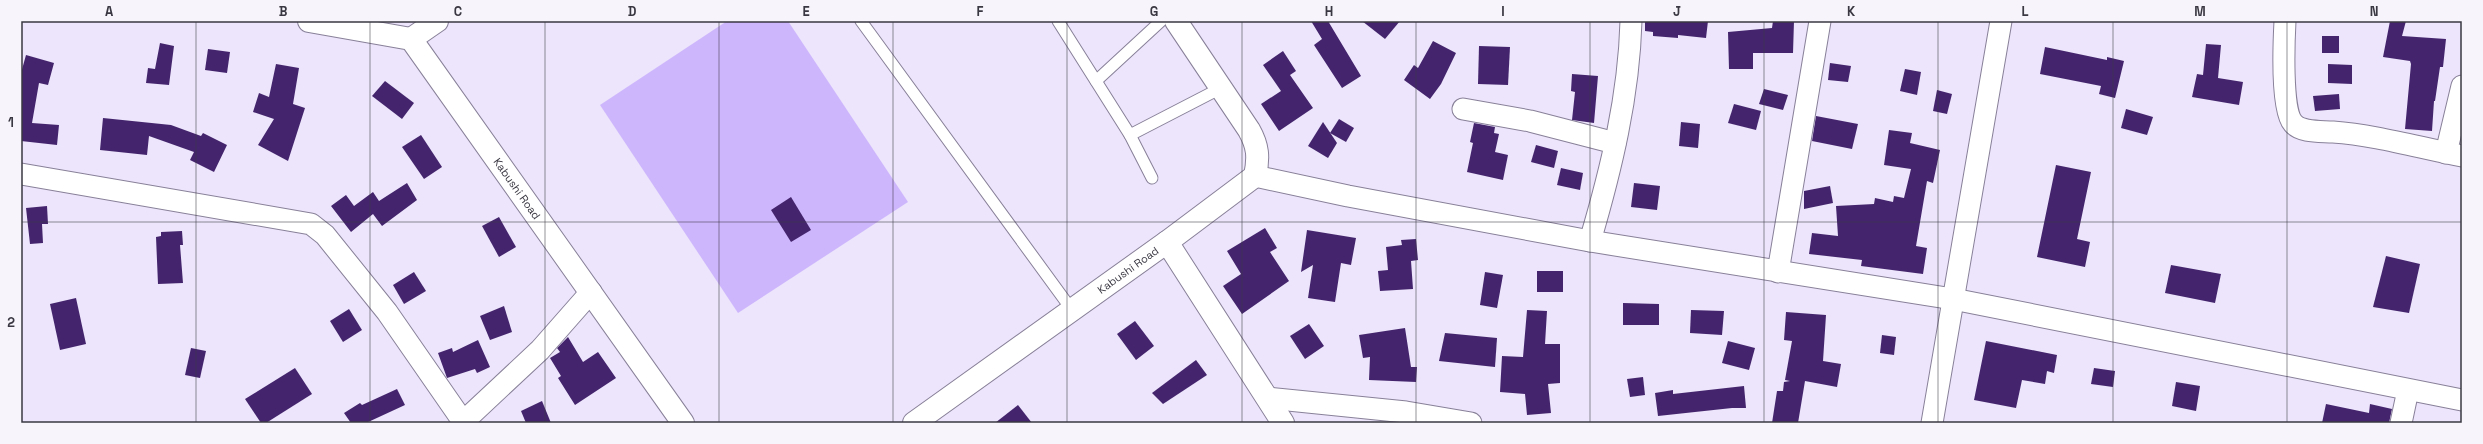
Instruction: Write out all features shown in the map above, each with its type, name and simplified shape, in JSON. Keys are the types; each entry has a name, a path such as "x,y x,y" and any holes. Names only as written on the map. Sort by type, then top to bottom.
{"main road":[{"path":"309,21 411,39 437,21"},
{"path":"1167,242 1255,176 1259,160 1257,144 1221,88 1175,22"},
{"name":"Kabushi Road","path":"411,39 682,423"},
{"name":"Kabushi Road","path":"914,423 1167,242 1283,423"}],"street":[{"path":"1590,241 1606,187 1616,143 1627,81 1631,21"},
{"path":"1778,272 1820,21"},
{"path":"1932,423 2001,21"},
{"path":"2285,21 2283,53 2288,114 2293,124 2304,129 2346,133 2454,154 2462,86"},
{"path":"1463,109 1530,121 1616,143"},
{"path":"21,174 311,224 325,235 387,312 463,423 553,336 591,292"},
{"path":"1255,176 1348,196 1590,241 1954,299 2408,390 2460,393"},
{"path":"2401,423 2408,390"},
{"path":"1268,398 1406,412 1471,423"}],"lane":[{"path":"861,21 1072,310"},
{"path":"1058,21 1130,135 1152,178"},
{"path":"1096,81 1175,22"},
{"path":"1130,135 1221,88"}],"shaded area":[{"path":"727,21 788,21 908,202 738,313 600,105"}],"building":[{"path":"1311,21 1328,21 1361,76 1342,88 1314,45 1322,39"},
{"path":"1362,21 1400,21 1385,39"},
{"path":"1645,21 1708,21 1706,38 1678,35 1678,38 1653,36 1653,32 1645,31"},
{"path":"1773,21 1794,21 1793,53 1753,53 1753,69 1729,69 1728,32 1772,28"},
{"path":"2390,21 2406,21 2402,36 2446,39 2443,67 2440,67 2434,101 2432,131 2405,129 2411,64 2410,61 2383,57"},
{"path":"2322,36 2339,36 2339,53 2322,53"},
{"path":"1433,41 1456,53 1441,84 1430,99 1404,80 1414,65 1418,68"},
{"path":"160,43 174,46 169,85 146,83 148,68 155,69"},
{"path":"2206,44 2221,45 2218,78 2243,82 2239,105 2192,97 2197,74 2203,75"},
{"path":"1479,46 1510,47 1508,85 1478,84"},
{"path":"2045,47 2107,60 2107,57 2124,61 2115,98 2099,94 2101,86 2040,74"},
{"path":"208,49 230,52 227,73 205,70"},
{"path":"1283,51 1296,71 1290,75 1313,108 1279,131 1261,104 1281,91 1263,65"},
{"path":"26,55 54,63 48,85 39,83 32,123 59,125 57,145 21,141 21,73"},
{"path":"1830,63 1851,66 1848,82 1828,80"},
{"path":"276,64 299,68 293,104 305,108 288,161 258,145 274,119 253,112 259,93 269,97"},
{"path":"2328,64 2352,65 2352,84 2328,83"},
{"path":"1905,69 1921,72 1917,95 1900,91"},
{"path":"1572,74 1598,76 1594,123 1572,120 1575,92 1571,91"},
{"path":"385,81 414,103 402,119 372,96"},
{"path":"1764,89 1788,95 1783,110 1759,104"},
{"path":"1937,90 1952,94 1947,114 1933,111"},
{"path":"2339,94 2340,109 2315,111 2313,96"},
{"path":"1734,104 1761,111 1756,130 1728,123"},
{"path":"2126,109 2153,117 2147,135 2121,128"},
{"path":"1816,116 1858,124 1852,149 1812,141"},
{"path":"103,118 171,125 201,136 203,133 227,145 214,172 190,160 194,152 149,136 147,155 100,150"},
{"path":"1339,119 1354,128 1346,142 1330,133"},
{"path":"1323,122 1337,143 1328,158 1308,146"},
{"path":"1681,122 1700,124 1698,148 1679,146"},
{"path":"1474,123 1495,127 1494,133 1499,134 1495,152 1508,155 1503,180 1467,172 1473,143 1470,142"},
{"path":"1889,130 1912,133 1910,143 1940,150 1933,183 1927,181 1916,246 1927,248 1923,274 1861,266 1862,260 1809,254 1812,233 1838,236 1836,206 1874,204 1875,198 1893,202 1894,196 1904,198 1911,169 1884,165"},
{"path":"421,135 442,167 424,179 402,147"},
{"path":"1536,145 1558,151 1554,168 1531,162"},
{"path":"2056,165 2091,172 2077,239 2090,242 2085,267 2037,257"},
{"path":"1561,168 1583,173 1580,190 1557,185"},
{"path":"407,183 417,200 382,226 373,214 351,232 331,206 346,195 354,206 373,192 379,201"},
{"path":"1634,183 1660,186 1657,210 1631,207"},
{"path":"1830,186 1833,203 1804,209 1804,191"},
{"path":"791,197 811,230 791,242 771,210"},
{"path":"47,206 48,224 42,224 43,243 30,244 26,208"},
{"path":"499,217 516,247 499,257 482,226"},
{"path":"1265,228 1277,248 1270,252 1289,281 1242,314 1223,286 1241,274 1227,251"},
{"path":"1307,230 1356,238 1351,265 1341,263 1335,302 1308,298 1313,265 1301,272"},
{"path":"182,231 183,245 180,245 183,283 158,284 156,237 161,236 161,232"},
{"path":"1416,239 1418,260 1411,261 1413,289 1380,291 1378,271 1388,270 1386,247 1402,245 1401,240"},
{"path":"2386,256 2420,264 2409,313 2373,307"},
{"path":"2171,265 2221,274 2215,303 2165,293"},
{"path":"1537,271 1563,271 1563,292 1537,292"},
{"path":"414,272 426,291 404,304 393,285"},
{"path":"1485,272 1503,275 1497,308 1480,305"},
{"path":"76,298 86,344 60,350 50,304"},
{"path":"1623,303 1659,304 1659,325 1623,325"},
{"path":"504,306 512,332 490,340 480,316"},
{"path":"349,309 362,330 343,342 330,321"},
{"path":"1527,310 1547,311 1545,344 1560,344 1560,383 1548,384 1551,413 1527,415 1525,394 1500,392 1502,356 1523,357"},
{"path":"1691,310 1724,311 1722,335 1690,333"},
{"path":"1786,312 1826,315 1823,361 1841,364 1837,387 1805,381 1798,423 1772,423 1777,391 1783,391 1784,382 1790,381 1785,380 1792,341 1784,340"},
{"path":"1135,321 1154,346 1136,360 1117,334"},
{"path":"1309,324 1324,346 1305,359 1290,336"},
{"path":"1405,328 1411,367 1417,367 1416,382 1369,380 1370,357 1363,358 1359,335"},
{"path":"1445,333 1497,338 1495,367 1439,361"},
{"path":"1882,335 1896,337 1894,355 1880,353"},
{"path":"568,337 583,362 598,352 616,378 575,405 558,378 561,376 550,358 560,352 557,348"},
{"path":"478,340 490,367 477,373 475,369 447,378 438,353 452,348 453,352"},
{"path":"1728,341 1755,348 1749,370 1722,363"},
{"path":"1986,341 2057,355 2054,373 2047,371 2045,384 2022,380 2016,408 1974,400"},
{"path":"191,348 206,351 200,378 185,375"},
{"path":"1196,360 1207,375 1163,404 1152,393"},
{"path":"295,368 312,394 266,423 261,423 245,399"},
{"path":"2094,368 2115,371 2113,387 2091,384"},
{"path":"1643,377 1645,395 1630,397 1627,379"},
{"path":"2176,382 2200,386 2196,411 2172,406"},
{"path":"1744,386 1746,408 1732,408 1658,416 1655,393 1673,390 1673,394"},
{"path":"397,389 405,405 366,423 351,423 344,413 360,403 362,405"},
{"path":"542,401 551,423 526,423 521,411"},
{"path":"2326,404 2369,413 2370,404 2392,409 2389,423 2322,423"},
{"path":"1018,405 1032,423 995,423"}]}
